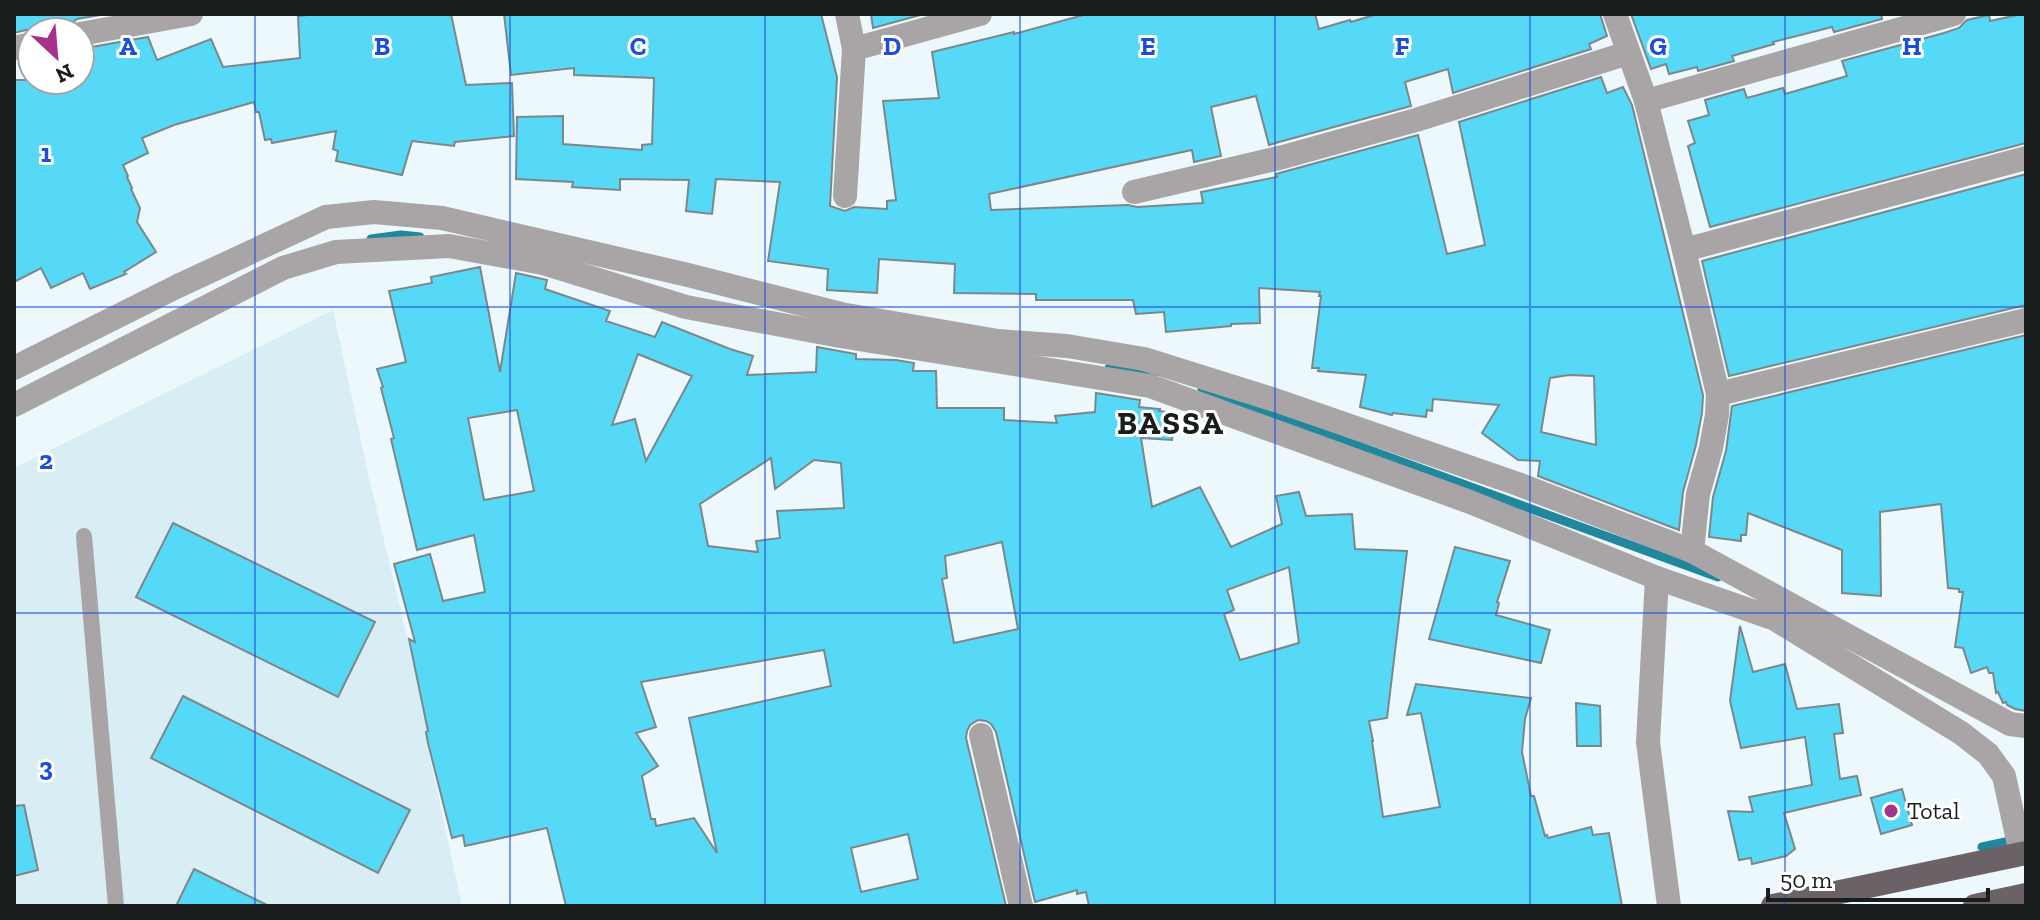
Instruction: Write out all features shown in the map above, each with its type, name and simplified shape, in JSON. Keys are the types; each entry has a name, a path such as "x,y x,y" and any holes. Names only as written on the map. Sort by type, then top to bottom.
{"main road":[{"path":"1773,906 2023,853"},
{"path":"1975,906 2026,895"}],"street":[{"path":"96,31 191,14"},
{"path":"845,196 854,49 847,14"},
{"path":"854,49 980,14"},
{"path":"1615,14 1646,101 1718,394 1711,448 1698,494 1692,551"},
{"path":"1646,101 1954,14"},
{"path":"1134,192 1283,157 1416,120 1628,53"},
{"path":"1684,250 2026,158"},
{"path":"14,368 326,217 374,212 442,218 841,314 998,341 1067,346 1144,359 1275,400 1518,484 1692,551 2010,724 2026,726"},
{"path":"14,405 283,268 336,252 449,246 543,263 686,307 1150,386 1470,502 1657,578 1775,619 1961,733 1988,754 2004,776 2023,853"},
{"path":"1718,394 2026,320"},
{"path":"1657,578 1648,742 1669,906"},
{"path":"981,735 1021,906"}],"lane":[{"path":"84,536 116,906"}],"shaded area":[{"path":"333,310 416,674 426,722 427,744 462,906 14,906 14,468"}],"building":[{"path":"14,14 106,14 16,16 14,33"},
{"path":"451,14 466,85 512,83 514,136 455,142 454,146 412,141 402,175 336,161 338,151 333,149 336,131 272,143 271,139 265,140 254,102 174,125 142,138 148,153 123,165 140,208 137,222 156,252 124,272 126,274 90,289 83,273 51,288 41,268 14,282 14,80 16,96 96,96 96,46 148,37 157,60 211,39 223,67 300,58 298,16"},
{"path":"504,14 821,14 837,77 830,206 845,211 854,207 887,209 887,201 896,200 883,101 939,98 932,52 1087,14 1315,14 1319,29 1377,14 1600,14 1607,36 1589,44 1591,49 1453,93 1448,69 1405,82 1411,106 1269,145 1256,96 1211,107 1221,156 1194,162 1192,150 989,194 991,210 1203,203 1201,192 1277,177 1276,174 1418,135 1447,254 1485,245 1459,122 1601,77 1607,93 1623,87 1632,105 1703,395 1696,445 1683,492 1679,530 1538,476 1540,461 1518,460 1482,433 1499,405 1433,399 1432,411 1427,410 1426,417 1392,415 1360,407 1366,375 1312,368 1320,292 1259,288 1260,323 1166,332 1164,312 1136,314 1133,300 1036,300 1036,294 954,293 955,264 879,259 877,293 827,290 828,269 768,261 780,182 716,179 712,214 686,211 689,180 620,179 620,190 572,187 573,182 516,179 517,117 563,116 563,144 642,150 642,145 652,144 654,78 574,75 574,68 511,75","holes":["1594,376 1596,445 1541,432 1550,378"]},
{"path":"871,14 924,14 873,28"},
{"path":"1631,14 1881,14 1882,19 1834,32 1832,27 1773,42 1732,56 1734,61 1698,71 1697,67 1669,74 1666,64 1651,69"},
{"path":"2026,14 2026,143 1710,227 1688,146 1695,143 1688,121 1709,115 1705,100 1744,89 1747,98 1783,88 1785,94 1847,76 1842,61 1944,33 1959,28 1967,20 1989,15 1990,21"},
{"path":"2026,174 2026,305 1729,376 1702,261"},
{"path":"480,267 500,372 516,273 547,280 545,289 610,311 606,321 655,337 662,322 753,356 747,375 816,372 817,347 856,354 856,359 914,363 913,371 936,371 937,408 1004,408 1004,420 1057,423 1055,416 1095,412 1096,393 1140,400 1139,407 1175,413 1172,440 1141,438 1152,507 1200,487 1231,547 1282,524 1276,496 1299,492 1306,516 1352,514 1355,549 1407,551 1387,718 1369,721 1383,817 1440,807 1421,713 1407,715 1416,684 1531,698 1525,719 1522,752 1531,796 1534,796 1545,836 1548,838 1591,827 1593,835 1609,833 1622,906 1089,906 1086,892 1077,894 1077,890 1035,902 996,732 991,724 978,720 970,725 966,738 1006,906 566,906 547,828 465,846 463,835 452,838 428,743 409,639 415,642 394,564 430,554 443,601 485,592 474,535 417,550 377,369 406,362 389,291 432,283 431,277","holes":["638,354 692,376 646,461 635,419 612,425","517,410 534,491 484,500 468,418","771,458 775,489 814,460 841,463 844,508 777,511 780,538 756,541 758,552 708,546 700,504","1002,542 1018,629 954,643 942,579 947,578 945,556","1289,567 1299,643 1240,660 1224,614 1234,610 1227,590","824,650 831,686 689,718 717,853 694,818 656,826 655,819 651,819 642,776 658,766 636,733 656,727 641,682","908,834 918,879 861,892 851,848"]},
{"path":"2026,335 2026,711 2003,703 1996,693 1993,673 1989,673 1987,667 1971,673 1963,648 1955,647 1963,592 1948,588 1941,504 1880,512 1881,596 1842,593 1842,550 1748,513 1746,535 1741,535 1741,541 1709,537 1713,497 1726,451 1732,406"},
{"path":"173,523 375,622 338,697 136,597"},
{"path":"1455,547 1510,561 1496,615 1550,630 1541,663 1429,639"},
{"path":"1740,626 1753,672 1785,664 1797,709 1839,704 1843,733 1834,734 1840,779 1857,776 1861,795 1784,813 1795,849 1786,856 1752,864 1751,858 1739,860 1728,811 1753,812 1749,797 1812,785 1805,737 1741,748 1730,701"},
{"path":"183,696 410,810 378,873 151,758"},
{"path":"1576,703 1600,706 1601,746 1577,746"},
{"name":"Total","path":"1902,789 1912,825 1881,834 1871,798"},
{"path":"24,805 38,870 14,876 14,806"},
{"path":"194,869 269,906 176,906"}],"waterway":[{"path":"371,239 401,235 420,237"},
{"path":"1109,368 1154,373"},
{"path":"1202,389 1718,577"},
{"path":"1982,847 2015,840"}],"place":[{"name":"Total","path":"1891,811"}],"district":[{"name":"BASSA","path":"1171,423"}]}
